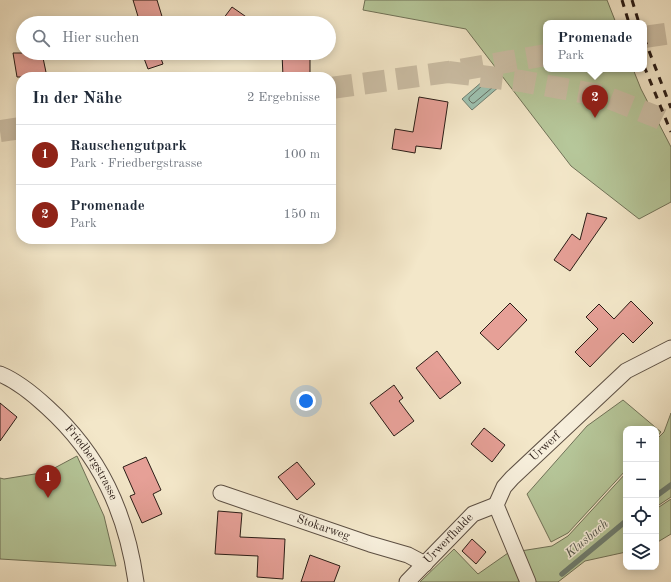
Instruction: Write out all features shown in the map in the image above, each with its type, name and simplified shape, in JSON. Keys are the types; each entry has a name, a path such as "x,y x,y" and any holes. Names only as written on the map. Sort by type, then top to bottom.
{"street":[{"name":"Urwerf","path":"496,504 504,487 512,478 626,371 671,348"},
{"name":"Friedbergstrasse","path":"0,374 34,395 63,421 81,442 96,464 114,500 132,554 136,582"},
{"name":"Stokarweg","path":"221,493 370,544 408,555 425,564"},
{"name":"Urwerfhalde","path":"407,582 473,514 496,504"},
{"path":"496,504 528,582"}],"shaded area":[{"path":"365,0 607,0 615,20 543,20 543,72 634,72 641,89 671,147 671,202 639,219 571,166 466,29 363,10"},
{"path":"623,400 654,426 623,426 623,473 568,533 551,542 527,494 587,426"},
{"path":"671,413 671,497 659,505 659,437 664,432"},
{"path":"77,456 104,516 116,566 0,559 0,478 4,479 47,472"},
{"path":"623,476 623,553 585,561 558,582 420,582 454,549 478,574 508,553 552,546 568,536"},
{"path":"671,499 671,534 659,541 659,534 659,507"}],"water":[{"path":"490,75 500,86 472,110 462,99"}],"building":[{"path":"133,0 157,0 162,16 138,16"},
{"path":"232,7 245,16 225,16"},
{"path":"13,53 16,53 16,60 43,60 46,72 16,72"},
{"path":"145,60 162,60 163,64 148,69"},
{"path":"282,60 310,60 310,72 283,72"},
{"path":"419,97 448,102 441,149 416,146 415,153 392,149 395,129 413,132"},
{"path":"587,213 607,218 570,271 554,260 572,234 580,240"},
{"path":"631,301 653,323 633,343 623,333 590,367 575,352 598,329 586,317 599,304 614,319"},
{"path":"510,303 527,320 498,350 480,333"},
{"path":"437,351 461,383 440,399 416,368"},
{"path":"394,385 403,398 399,401 414,421 394,436 370,403"},
{"path":"0,403 17,417 0,441"},
{"path":"484,428 505,445 492,462 471,444"},
{"path":"146,457 161,490 153,494 162,514 142,523 130,496 135,494 123,467"},
{"path":"297,462 315,484 297,500 278,477"},
{"path":"218,511 242,513 240,537 285,539 283,579 257,577 258,556 215,554"},
{"path":"472,539 486,552 476,564 462,551"},
{"path":"310,555 340,566 334,582 301,582"}],"waterway":[{"name":"Klusbach","path":"659,494 671,485"},
{"name":"Klusbach","path":"562,574 623,523"}],"tunnel":[{"path":"647,37 671,33"},
{"path":"336,87 448,72 543,56"},
{"path":"448,72 521,81 604,96 671,124"},
{"path":"0,131 16,129"}],"railway":[{"path":"622,0 628,20"},
{"path":"632,0 638,20"},
{"path":"647,46 671,108"},
{"path":"646,72 671,132"}],"place":[{"name":"Promenade","path":"595,118"},
{"name":"Rauschengutpark","path":"48,498"}]}
